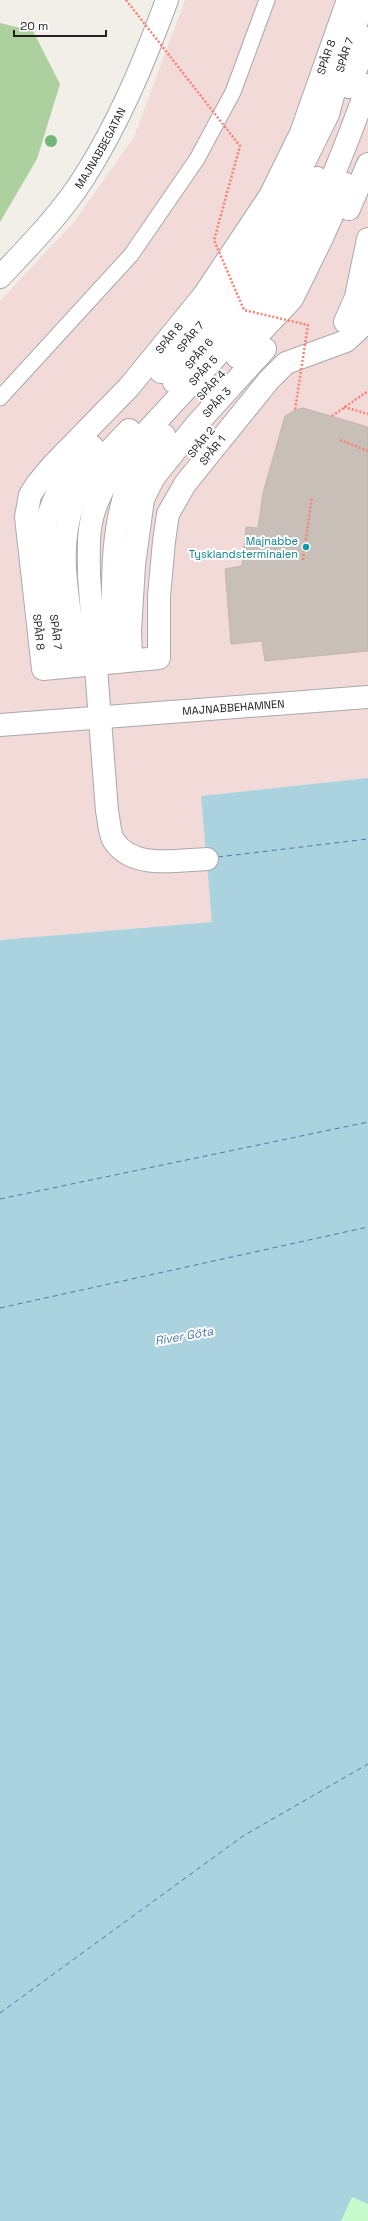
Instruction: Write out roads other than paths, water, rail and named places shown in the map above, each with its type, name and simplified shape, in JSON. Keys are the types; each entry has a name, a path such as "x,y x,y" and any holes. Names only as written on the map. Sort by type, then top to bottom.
{"street":[{"name":"MAJNABBEGATAN","path":"0,277 39,236 83,180 130,94 167,0"},
{"name":"SPÅR 8","path":"103,663 26,517 30,495 52,466 129,387 204,295 270,196 301,133 348,0"},
{"name":"SPÅR 7","path":"103,663 45,524 52,502 60,485 74,464 156,378 219,302 281,209 328,114 345,52 365,0"},
{"name":"SPÅR 6","path":"103,663 65,555 65,542 70,516 77,495 105,456 218,332 281,245 317,179 357,63 368,38"},
{"name":"SPÅR 5","path":"103,663 88,576 89,543 94,512 111,475 127,453 272,296 287,273 333,177 368,85"},
{"name":"SPÅR 4","path":"103,663 118,524 124,495 135,469 147,454 292,299 325,232 353,166 368,124"},
{"name":"SPÅR 3","path":"103,663 130,632 134,565 143,499 154,477 196,425 308,298 333,248 368,164"},
{"name":"SPÅR 2","path":"103,663 146,588 150,539 155,509 173,476 259,371 279,351 339,328 348,320 356,297 368,239"},
{"name":"SPÅR 1","path":"103,663 159,596 168,514 184,484 269,380 286,363 346,341 360,328 368,305"},
{"path":"103,663 100,719 107,811 113,840 126,854 154,862 207,858"},
{"name":"MAJNABBEHAMNEN","path":"0,725 100,719 368,697"}],"lane":[{"path":"0,398 131,255 197,159 233,92 267,0"}],"water":[{"name":"River Göta","path":"368,778 368,2204 352,2197 341,2221 0,2221 0,940 212,922 201,796"}],"place":[{"name":"Majnabbe Tysklandsterminalen","path":"306,547"}]}
